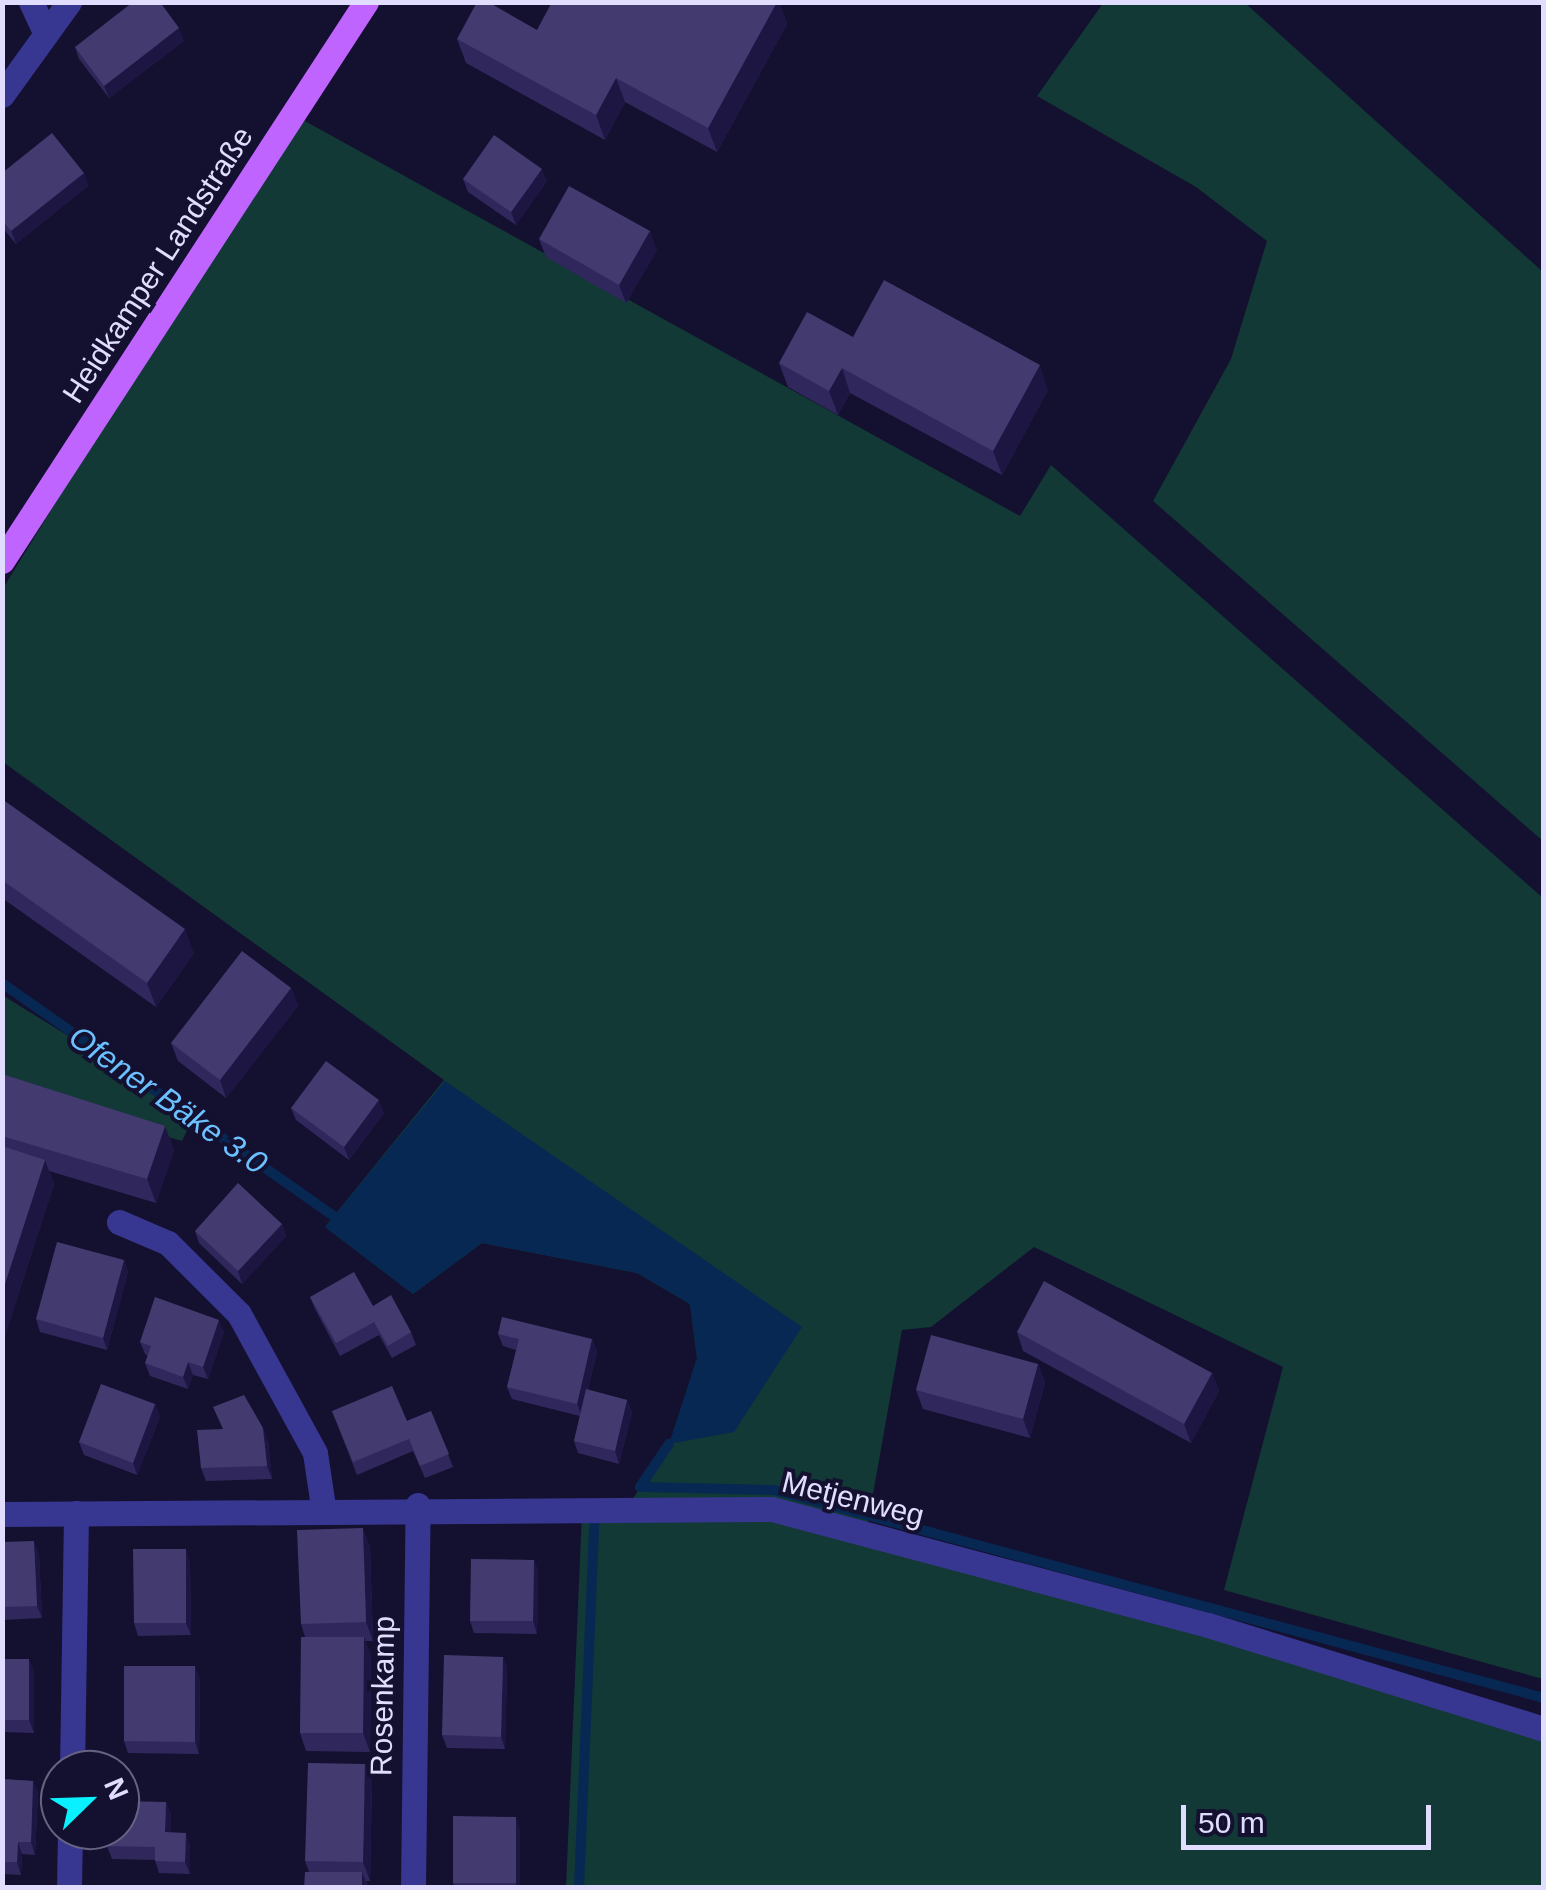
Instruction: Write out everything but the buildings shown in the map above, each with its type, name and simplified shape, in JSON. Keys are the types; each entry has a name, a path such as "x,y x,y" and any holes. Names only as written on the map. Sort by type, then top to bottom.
{"main road":[{"name":"Heidkamper Landstraße","path":"2,561 366,2"}],"street":[{"path":"31,2 46,34"},
{"path":"2,95 69,2"},
{"path":"119,1222 168,1243 239,1314 315,1453 323,1506"},
{"name":"Metjenweg","path":"2,1514 418,1505 772,1509 1208,1625 1544,1729"},
{"name":"Rosenkamp","path":"413,1888 418,1505"},
{"path":"72,1750 76,1513"},
{"path":"69,1888 70,1850"}],"green space":[{"path":"1104,2 1245,3 1543,272 1543,841 1153,501 1231,359 1267,241 1196,187 1037,96"},
{"path":"294,115 1020,516 1051,465 1543,898 1543,1679 1224,1590 1283,1367 1034,1247 931,1327 902,1330 866,1534 1543,1725 1543,1887 566,1887 582,1512 623,1513 670,1444 697,1358 690,1304 637,1273 482,1243 413,1294 325,1227 444,1080 3,762 2,590"},
{"path":"2,995 195,1114 182,1141 3,1089"}],"water":[{"path":"445,1081 802,1327 734,1432 669,1444 697,1358 690,1304 637,1273 482,1243 413,1294 325,1227"}],"waterway":[{"name":"Ofener Bäke 3.0","path":"2,983 334,1216"},
{"path":"669,1444 640,1487 774,1490 1544,1698"},
{"path":"579,1888 595,1512"}]}
